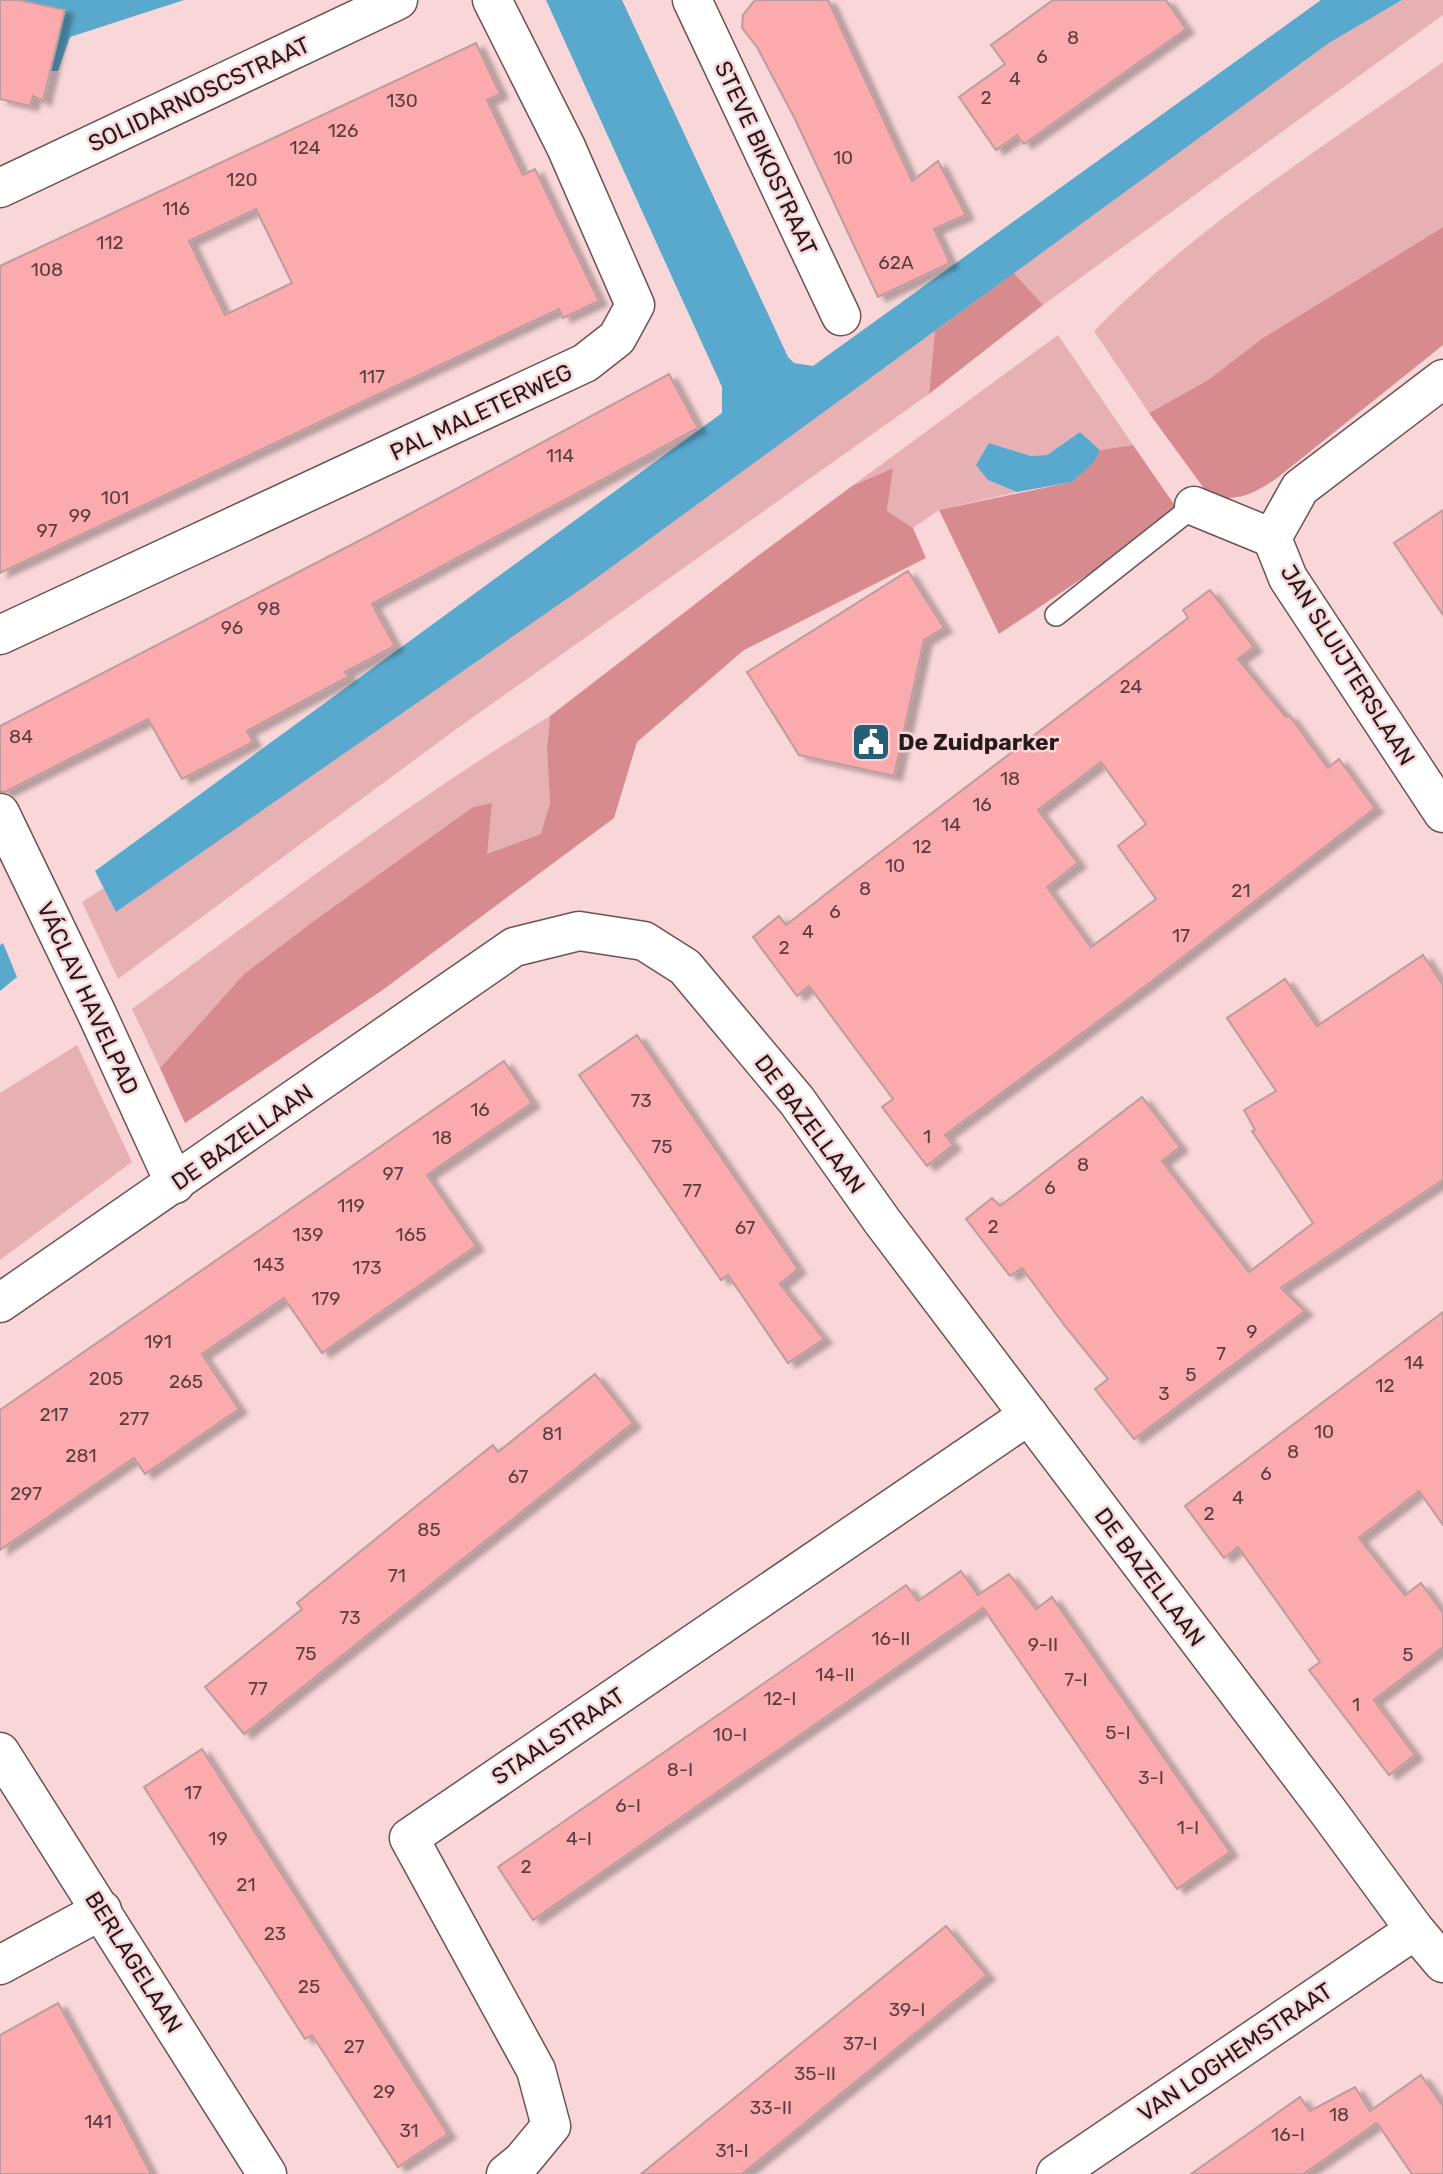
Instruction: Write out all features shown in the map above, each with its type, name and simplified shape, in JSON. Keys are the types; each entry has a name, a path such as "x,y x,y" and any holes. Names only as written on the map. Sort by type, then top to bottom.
{"street":[{"name":"SOLIDARNOSCSTRAAT","path":"0,188 398,0"},
{"name":"PAL MALETERWEG","path":"0,635 585,363 617,338 635,305 566,148 492,0"},
{"name":"STEVE BIKOSTRAAT","path":"692,0 841,316"},
{"name":"JAN SLUIJTERSLAAN","path":"1443,379 1300,488 1272,538 1288,578 1443,813"},
{"path":"1194,506 1272,538"},
{"name":"VÁCLAV HAVELPAD","path":"0,813 175,1184"},
{"name":"DE BAZELLAAN","path":"0,1303 514,947 579,931 644,941 685,967 789,1091 882,1221 1415,1930 1443,1963"},
{"name":"STAALSTRAAT","path":"506,2174 523,2161 551,2126 536,2070 409,1838 1029,1415"},
{"name":"BERLAGELAAN","path":"0,1752 267,2174"},
{"path":"0,1965 102,1910"},
{"name":"VAN LOGHEMSTRAAT","path":"1056,2174 1415,1930"}],"lane":[{"path":"1056,615 1194,506"}],"shaded area":[{"path":"1402,0 1443,0 1443,15 1043,305 1014,273 1329,43"},
{"path":"1443,62 1443,227 1263,338 1208,380 1149,413 1094,331 1133,293 1218,222"},
{"path":"1443,227 1443,345 1268,484 1238,497 1211,498 1149,413 1208,380 1263,338"},
{"path":"1014,273 1043,305 929,394 935,331"},
{"path":"935,331 929,394 455,730 118,979 82,902 104,888 116,912 587,585"},
{"path":"1058,335 1133,445 1100,450 1080,432 1047,455 1032,456 989,443 988,480 1017,492 939,510 913,528 887,511 893,468 852,486"},
{"path":"1133,445 1180,513 999,634 939,510 1072,482 1092,463 1100,450"},
{"path":"893,468 887,511 913,528 926,558 744,650 637,742 614,818 384,989 185,1123 160,1068 244,974 473,807 492,803 487,854 541,834 550,803 547,749 550,716 852,486"},
{"path":"550,716 547,750 550,803 542,834 486,855 492,804 473,807 244,974 160,1068 132,1009 390,821"},
{"path":"77,1045 132,1162 0,1260 0,1093"}],"water":[{"path":"0,0 184,0 70,37 58,71 0,83"},
{"path":"546,0 622,0 788,357 794,363 813,366 1321,0 1402,0 1329,43 587,585 116,912 95,871 722,413 722,387"},
{"path":"1080,432 1100,450 1093,463 1072,482 1017,492 988,480 976,465 989,443 1031,456 1047,455"},
{"path":"3,943 17,977 0,991 0,945"}],"building":[{"path":"0,0 19,0 65,10 43,101 33,96 30,106 0,99"},
{"path":"755,0 828,0 912,181 938,161 966,215 934,229 950,263 878,297 795,119 757,47 742,28 743,15"},
{"path":"1053,0 1166,0 1186,29 1024,144 1017,135 996,150 959,97 1005,64 991,45"},
{"path":"476,43 500,94 487,100 523,175 535,169 599,301 563,318 559,309 0,573 0,266","holes":["256,209 292,283 225,315 189,241"]},
{"path":"669,374 698,428 372,604 395,646 345,672 348,677 247,731 253,742 182,779 148,719 5,792 0,791 0,726 378,531"},
{"path":"1443,510 1443,615 1394,543"},
{"path":"908,571 944,628 924,640 894,776 799,755 747,672"},
{"path":"1210,590 1254,647 1238,659 1286,717 1289,715 1328,768 1339,759 1375,808 1147,985 945,1135 953,1145 927,1166 882,1107 893,1099 809,986 797,996 753,937 779,916 786,925 1188,618 1183,610","holes":["1101,762 1146,824 1118,846 1156,899 1091,947 1047,887 1078,863 1038,810"]},
{"path":"1423,955 1443,985 1443,1180 1281,1288 1305,1311 1134,1439 1095,1389 1108,1379 1022,1268 1010,1276 966,1219 992,1198 1000,1206 1142,1097 1180,1147 1162,1161 1249,1272 1313,1223 1252,1131 1255,1130 1244,1110 1276,1091 1227,1018 1285,979 1317,1026"},
{"path":"637,1035 798,1269 780,1284 824,1339 788,1363 728,1275 721,1280 579,1075"},
{"path":"504,1061 532,1103 427,1175 476,1246 322,1353 284,1298 202,1354 239,1409 145,1474 134,1458 0,1550 0,1410"},
{"path":"1443,1312 1443,1525 1419,1491 1359,1538 1405,1595 1421,1583 1443,1613 1443,1647 1374,1700 1415,1755 1389,1775 1309,1670 1320,1662 1238,1547 1224,1558 1185,1506"},
{"path":"595,1374 633,1423 244,1734 205,1687 302,1609 297,1603 415,1507 493,1445 498,1452"},
{"path":"961,1571 978,1595 1009,1574 1036,1609 1052,1597 1230,1852 1177,1889 983,1608 533,1920 498,1867 906,1585 918,1601"},
{"path":"202,1749 448,2134 398,2167 312,2035 305,2039 144,1787"},
{"path":"946,1926 987,1975 742,2174 641,2174"},
{"path":"58,2003 151,2174 0,2174 0,2035"},
{"path":"1421,2075 1443,2106 1443,2174 1412,2174 1377,2123 1303,2174 1191,2174 1300,2097 1310,2111 1355,2087 1370,2111"}],"place":[{"name":"De Zuidparker","path":"871,742"}]}
